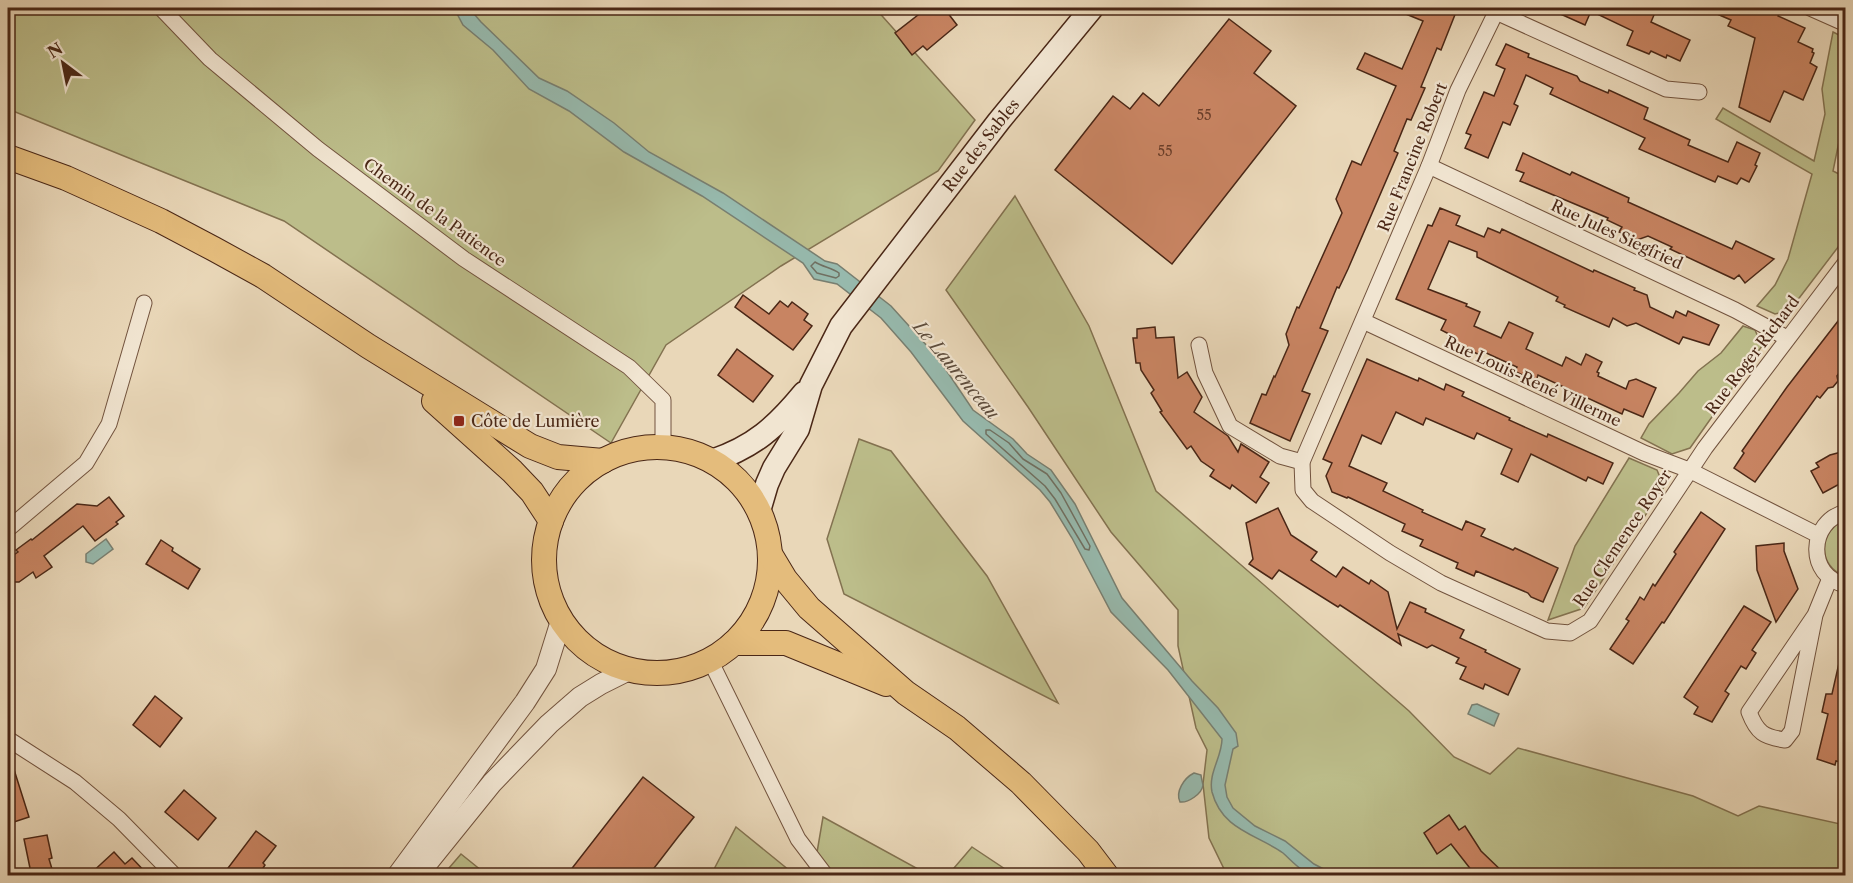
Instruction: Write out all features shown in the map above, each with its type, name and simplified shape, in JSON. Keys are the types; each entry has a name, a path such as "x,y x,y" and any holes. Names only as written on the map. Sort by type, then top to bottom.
{"main road":[{"name":"Rue des Sables","path":"811,385 841,326 858,303 999,121 1092,8"},
{"path":"8,157 66,178 172,227 263,276 368,346 530,446 558,457 603,461"},
{"path":"368,346 459,421 512,471 532,492 551,521"},
{"path":"712,461 736,453 761,438 784,418 811,385"},
{"path":"759,511 774,468 798,429 811,385"},
{"path":"770,554 768,578 758,611 734,643 710,660 684,670 657,673 629,670 603,660 580,643 561,621 547,590 543,555 551,521 563,497 580,476 603,461 632,450 663,447 688,452 712,461 739,482 759,511 770,554 785,579 809,608 906,693 957,728 1021,783 1088,851 1107,876"},
{"path":"734,643 786,643 906,693"}],"street":[{"name":"Chemin de la Patience","path":"161,8 210,59 318,149 464,259 629,367 663,400 663,447"},
{"path":"1810,8 1845,24"},
{"path":"1497,10 1666,89 1699,92"},
{"name":"Rue Francine Robert","path":"1363,321 1430,166 1458,90 1497,10"},
{"name":"Rue Jules Siegfried","path":"1430,166 1736,310 1787,338"},
{"name":"Rue Roger Richard","path":"1689,470 1845,262"},
{"path":"8,529 86,463 95,449 109,424 144,303"},
{"name":"Rue Clemence Royer","path":"1363,321 1302,462 1303,490 1312,501 1390,553 1441,583 1547,631 1570,633 1590,621 1689,470"},
{"name":"Rue Louis-René Villerme","path":"1363,321 1644,453 1689,470 1818,535"},
{"path":"1199,345 1205,373 1230,426 1280,456 1302,462"},
{"path":"1845,512 1832,517 1824,525 1818,535 1816,546 1817,558 1822,569 1830,578 1845,585"},
{"path":"1815,615 1749,712 1755,727 1768,738 1785,741 1792,731 1815,615 1830,578"},
{"path":"397,876 525,702 546,669 561,621"},
{"path":"710,660 798,839 826,876"},
{"path":"417,876 492,783 549,724 580,697 629,670"},
{"path":"8,739 75,782 119,819 175,876"}],"green space":[{"path":"8,8 875,8 975,120 938,171 781,266 666,345 611,443 284,221 8,109"},
{"path":"1833,32 1845,38 1845,112 1833,171 1845,177 1845,238 1790,310 1775,314 1757,306 1775,285 1788,259 1812,174 1716,119 1723,108 1814,161 1825,114 1822,89"},
{"path":"1015,196 1089,326 1156,491 1409,711 1454,757 1490,774 1518,748 1693,796 1738,816 1759,806 1845,825 1845,875 1227,875 1209,838 1203,784 1207,750 1196,728 1178,646 1178,610 1111,532 1028,407 946,290"},
{"path":"1743,326 1755,330 1762,346 1690,448 1672,454 1641,438 1649,424 1698,371 1721,353"},
{"path":"859,439 891,451 987,576 1058,703 844,594 827,539"},
{"path":"1629,458 1657,470 1664,487 1584,608 1548,620 1575,546"},
{"path":"1845,520 1845,576 1829,565 1824,548 1830,531"},
{"path":"823,817 929,875 813,876"},
{"path":"736,827 795,875 711,875"},
{"path":"972,847 1014,875 948,875"},
{"path":"461,854 487,875 443,875"}],"water":[{"path":"454,8 469,8 539,78 567,91 614,123 649,152 723,193 825,261 837,264 891,306 938,358 973,410 1013,439 1027,454 1051,470 1075,504 1122,598 1192,681 1218,708 1236,733 1238,746 1233,749 1225,785 1227,797 1233,808 1255,826 1285,841 1314,864 1335,875 1315,876 1304,872 1283,853 1241,830 1224,815 1217,805 1211,785 1222,739 1168,670 1111,612 1050,502 1040,490 963,421 911,352 881,318 837,284 814,279 803,263 702,196 624,152 569,111 529,89 493,50 463,25"},
{"path":"106,539 113,549 93,564 86,562 86,554"},
{"path":"1477,704 1499,714 1494,726 1468,714 1472,705"},
{"path":"1194,773 1201,775 1202,788 1194,797 1180,802 1181,786"}],"building":[{"path":"927,8 944,8 957,25 927,50 923,46 912,55 895,33"},
{"path":"1391,8 1448,8 1456,12 1441,50 1437,48 1421,87 1425,88 1411,120 1407,119 1394,151 1398,153 1320,328 1328,331 1302,391 1310,394 1290,441 1250,423 1262,394 1266,395 1275,377 1289,345 1286,334 1297,307 1299,308 1342,213 1336,199 1352,161 1361,165 1396,86 1357,69 1365,53 1402,69 1423,21"},
{"path":"1547,8 1657,8 1651,22 1690,40 1680,61 1667,55 1666,58 1651,51 1649,54 1627,45 1633,31 1591,11 1585,25"},
{"path":"1703,8 1782,8 1778,16 1805,28 1798,42 1813,49 1814,53 1810,63 1817,67 1803,100 1784,91 1770,122 1739,107 1755,38 1728,26 1731,20"},
{"path":"1229,19 1271,51 1254,73 1296,106 1172,264 1055,170 1113,96 1130,109 1143,93 1159,106"},
{"path":"1506,44 1529,54 1528,57 1577,76 1580,81 1608,93 1609,90 1648,108 1644,119 1690,140 1688,145 1728,162 1737,142 1760,153 1755,165 1757,166 1749,182 1741,178 1737,184 1718,176 1715,182 1639,149 1645,138 1550,94 1553,88 1526,75 1514,104 1518,106 1510,125 1503,122 1488,158 1465,148 1471,135 1466,133 1484,92 1494,96 1505,69 1496,65"},
{"path":"1523,153 1570,175 1572,172 1629,198 1628,202 1732,249 1736,241 1774,259 1745,283 1739,275 1734,279 1648,236 1637,240 1619,232 1622,227 1607,220 1608,218 1520,181 1524,173 1516,170"},
{"path":"1440,208 1460,216 1456,225 1484,237 1488,228 1500,233 1502,229 1593,272 1594,270 1635,288 1634,290 1647,295 1650,307 1673,318 1676,311 1686,316 1688,311 1719,325 1709,345 1683,337 1679,344 1636,323 1627,326 1613,318 1609,327 1564,307 1565,305 1556,301 1558,297 1477,257 1477,252 1449,241 1428,289 1467,304 1466,306 1480,312 1474,326 1501,338 1509,322 1533,333 1526,349 1562,366 1566,357 1581,365 1586,354 1602,362 1597,372 1598,376 1626,389 1629,381 1636,379 1656,388 1643,417 1624,409 1622,414 1538,375 1536,381 1514,371 1517,367 1482,351 1480,355 1447,340 1449,334 1441,330 1446,320 1396,299 1428,225 1432,226"},
{"path":"743,295 769,314 780,301 788,307 792,302 808,314 804,320 812,326 793,350 735,307"},
{"path":"1845,312 1845,364 1837,376 1838,381 1820,398 1817,396 1755,482 1734,468 1744,453 1742,451 1787,387"},
{"path":"1155,327 1156,338 1174,337 1178,378 1187,372 1202,397 1194,412 1228,436 1238,452 1241,444 1269,462 1260,477 1269,483 1256,503 1232,485 1230,489 1210,476 1214,470 1201,461 1191,446 1187,449 1160,412 1162,411 1151,393 1154,390 1141,370 1140,363 1136,363 1133,338 1137,338 1137,329"},
{"path":"737,349 773,376 753,402 718,375"},
{"path":"1367,359 1444,390 1446,384 1464,392 1462,396 1510,418 1509,420 1547,437 1548,434 1613,463 1603,484 1588,477 1586,481 1531,454 1518,482 1501,474 1512,449 1477,433 1474,439 1426,418 1423,425 1396,412 1381,444 1362,435 1349,466 1387,483 1383,491 1462,530 1466,521 1485,529 1481,536 1513,550 1515,548 1558,568 1543,602 1531,597 1528,593 1476,571 1474,576 1456,568 1458,563 1420,546 1423,540 1402,531 1405,524 1348,497 1332,492 1326,476 1332,463 1323,459"},
{"path":"1845,451 1845,481 1823,493 1811,471 1819,467 1816,463 1830,455"},
{"path":"109,497 124,516 116,522 118,524 95,541 83,526 44,556 52,567 36,578 33,572 19,582 8,582 8,559 18,552 16,550 77,504 97,506"},
{"path":"1278,508 1291,535 1317,552 1311,560 1336,577 1343,567 1369,584 1371,580 1388,592 1397,629 1410,602 1426,609 1425,612 1464,630 1460,638 1520,669 1508,695 1485,684 1483,689 1460,679 1466,667 1456,663 1459,658 1432,645 1427,648 1398,634 1401,645 1340,605 1338,607 1279,570 1272,579 1249,564 1253,559 1246,523"},
{"path":"1701,512 1725,529 1664,623 1662,622 1633,664 1610,649 1629,621 1626,619 1640,597 1644,600 1653,584 1655,586 1676,554 1674,552"},
{"path":"161,540 173,548 172,551 200,569 188,589 146,564"},
{"path":"1784,543 1784,551 1798,589 1776,622 1757,570 1756,546"},
{"path":"1744,606 1771,622 1752,650 1756,653 1746,669 1741,666 1725,691 1729,694 1712,722 1694,714 1698,707 1684,697"},
{"path":"1839,663 1845,663 1845,763 1836,761 1835,765 1817,759 1828,714 1822,712 1826,694 1832,694"},
{"path":"155,696 182,718 160,747 133,725"},
{"path":"11,760 29,817 8,824 8,761"},
{"path":"643,777 694,817 648,876 566,876"},
{"path":"184,790 216,818 198,840 165,812"},
{"path":"1449,815 1459,830 1465,826 1481,851 1507,876 1476,876 1451,844 1437,854 1424,833"},
{"path":"256,831 276,846 263,863 265,865 258,876 222,876"},
{"path":"47,835 52,869 31,873 24,839"},
{"path":"114,852 125,864 132,858 149,876 88,876"}],"place":[{"name":"Côte de Lumière","path":"459,421"}],"water label":[{"name":"Le Laurenceau","path":"956,370"}]}
